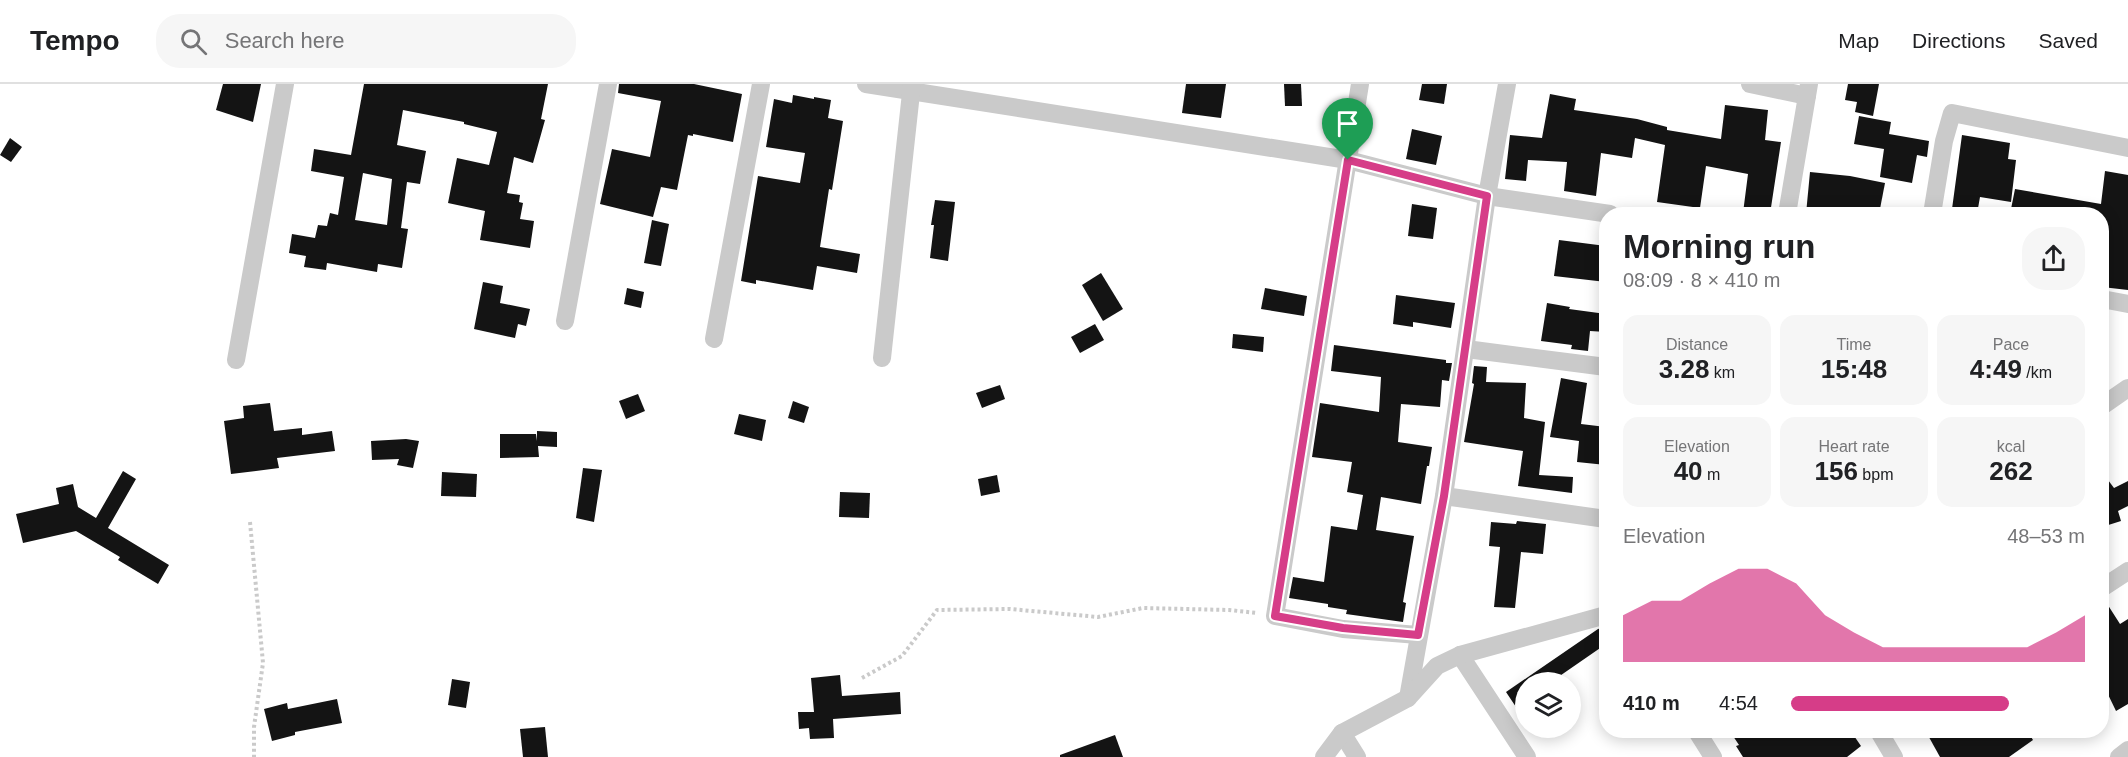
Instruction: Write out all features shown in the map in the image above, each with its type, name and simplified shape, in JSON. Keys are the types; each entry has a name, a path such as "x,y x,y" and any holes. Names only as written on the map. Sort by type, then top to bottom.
{"street":[{"path":"236,360 285,84"},
{"path":"565,321 608,84"},
{"path":"714,339 761,84"},
{"path":"866,84 911,88 1348,160 1487,196 1599,212"},
{"path":"1360,84 1275,616 1343,628 1418,635"},
{"path":"1408,698 1444,496 1487,196 1507,84"},
{"path":"1750,84 1808,90 1788,207"},
{"path":"882,358 911,88"},
{"path":"1933,207 1944,141 1952,113 2128,148"},
{"path":"2109,300 2128,304"},
{"path":"1466,348 1599,366"},
{"path":"2109,401 2128,388"},
{"path":"1444,496 1599,518"},
{"path":"2109,584 2127,575"},
{"path":"1324,757 1342,733 1408,698 1437,666 1460,655 1599,617"},
{"path":"1460,655 1527,757"},
{"path":"1342,733 1357,757"},
{"path":"1701,738 1713,757"},
{"path":"1883,738 1894,757"},
{"path":"2119,757 2128,750"}],"path":[{"path":"250,522 263,663 254,727 254,757"},
{"path":"862,678 902,656 937,610 1010,609 1098,617 1143,608 1229,610 1275,616"}],"building":[{"path":"223,84 261,84 253,122 216,110"},
{"path":"364,84 548,84 541,119 545,120 533,163 514,157 507,193 520,195 519,202 523,203 520,219 534,221 530,248 480,240 485,211 448,203 457,158 489,165 497,132 464,124 464,122 403,110 397,145 426,151 420,184 407,182 401,228 408,229 402,268 378,264 377,272 327,263 326,270 304,267 306,256 289,253 292,234 315,238 318,225 327,226 330,213 338,215 344,177 311,171 314,149 351,155","holes":["363,173 392,179 387,225 355,220"]},
{"path":"619,84 694,84 742,94 733,142 688,135 677,190 661,187 653,217 600,204 612,149 650,157 661,101 618,93"},
{"path":"1186,84 1226,84 1221,118 1182,113"},
{"path":"1284,84 1301,84 1302,106 1285,106"},
{"path":"1422,84 1447,84 1444,104 1419,100"},
{"path":"1848,84 1879,84 1873,116 1855,112 1857,102 1845,100"},
{"path":"1550,94 1576,99 1574,110 1637,119 1667,127 1667,130 1721,139 1725,105 1768,110 1765,140 1781,142 1771,207 1744,207 1748,174 1706,166 1700,207 1657,202 1665,145 1635,138 1632,158 1601,153 1596,196 1564,191 1567,162 1528,160 1526,181 1505,179 1510,135 1542,138"},
{"path":"793,95 831,100 828,118 843,121 820,247 860,254 857,273 817,266 813,290 756,280 756,284 741,281 758,176 800,183 805,153 766,147 774,99 792,103"},
{"path":"1859,116 1891,122 1889,134 1929,141 1927,157 1917,155 1912,183 1880,177 1884,149 1854,144"},
{"path":"1412,129 1442,136 1436,165 1406,159"},
{"path":"1962,135 2010,143 2008,159 2016,160 2011,202 1980,197 1978,207 1952,207"},
{"path":"10,138 22,147 11,162 0,155"},
{"path":"2105,171 2128,175 2128,290 2109,288 2109,207 2011,207 2015,189 2101,204"},
{"path":"1810,172 1850,176 1885,183 1880,207 1807,207"},
{"path":"935,200 955,202 948,261 930,258 934,225 931,225"},
{"path":"1412,204 1437,208 1433,239 1408,236"},
{"path":"652,220 669,224 661,266 644,263"},
{"path":"1559,240 1599,245 1599,281 1554,276"},
{"path":"1101,273 1123,309 1103,321 1082,285"},
{"path":"483,282 503,286 500,303 530,309 526,326 518,324 515,338 474,329"},
{"path":"627,288 644,292 641,308 624,304"},
{"path":"1265,288 1307,296 1304,316 1261,309"},
{"path":"1396,295 1455,303 1451,328 1413,322 1413,327 1393,324"},
{"path":"1547,303 1599,313 1599,332 1590,331 1588,351 1571,349 1572,345 1541,341"},
{"path":"1095,324 1104,340 1080,353 1071,337"},
{"path":"1233,334 1264,337 1263,352 1232,348"},
{"path":"1334,345 1446,360 1446,363 1452,363 1449,381 1442,380 1440,407 1401,404 1398,442 1432,447 1421,504 1381,497 1376,530 1414,536 1403,602 1406,603 1403,622 1346,614 1347,610 1328,607 1328,604 1289,598 1293,577 1324,582 1331,526 1357,530 1363,495 1347,492 1352,462 1312,457 1320,403 1379,412 1381,377 1331,371"},
{"path":"1474,366 1487,367 1486,382 1526,383 1524,418 1545,422 1539,475 1573,477 1572,493 1518,486 1523,451 1464,442 1474,384 1472,383"},
{"path":"1561,378 1587,383 1581,424 1599,426 1599,464 1577,462 1579,441 1550,437"},
{"path":"1000,385 1005,399 982,408 976,393"},
{"path":"638,394 645,411 626,419 619,401"},
{"path":"793,401 809,407 804,423 788,418"},
{"path":"270,403 274,431 302,428 302,435 332,431 335,451 277,458 279,468 231,474 224,421 244,418 243,406"},
{"path":"739,414 766,420 762,441 734,434"},
{"path":"537,431 557,432 557,447 538,446 539,457 500,458 500,434 536,434 537,441"},
{"path":"406,439 419,441 413,468 397,465 399,459 372,460 371,441"},
{"path":"583,468 602,470 594,522 576,518"},
{"path":"123,471 136,479 108,528 169,565 158,584 118,560 120,557 76,531 23,543 16,514 59,504 56,488 73,484 78,507 96,518"},
{"path":"442,472 477,474 476,497 441,496"},
{"path":"997,475 1000,492 981,496 978,479"},
{"path":"2109,481 2114,488 2128,481 2128,506 2118,511 2121,521 2109,525"},
{"path":"840,492 870,493 869,518 839,517"},
{"path":"1517,521 1546,524 1543,554 1521,552 1515,608 1494,607 1500,547 1489,546 1491,522 1516,524"},
{"path":"2109,607 2120,624 2128,619 2128,704 2116,711 2109,696"},
{"path":"1599,629 1599,649 1565,672 1535,672"},
{"path":"840,675 842,696 900,692 901,714 833,719 834,738 810,739 809,728 799,729 798,712 814,712 811,678"},
{"path":"452,679 470,682 466,708 448,705"},
{"path":"1515,686 1515,706 1506,692"},
{"path":"337,699 342,723 295,732 295,735 272,741 264,709 287,703 288,709"},
{"path":"545,727 548,757 523,757 520,729"},
{"path":"1115,735 1123,757 1060,757 1060,755"},
{"path":"1734,738 1856,738 1861,746 1847,757 1743,757 1736,746 1739,745"},
{"path":"1929,738 2032,738 2033,740 2009,757 1940,757"}],"route":[{"path":"1348,160 1487,196 1444,496 1418,635 1343,628 1275,616 1348,160"}]}
